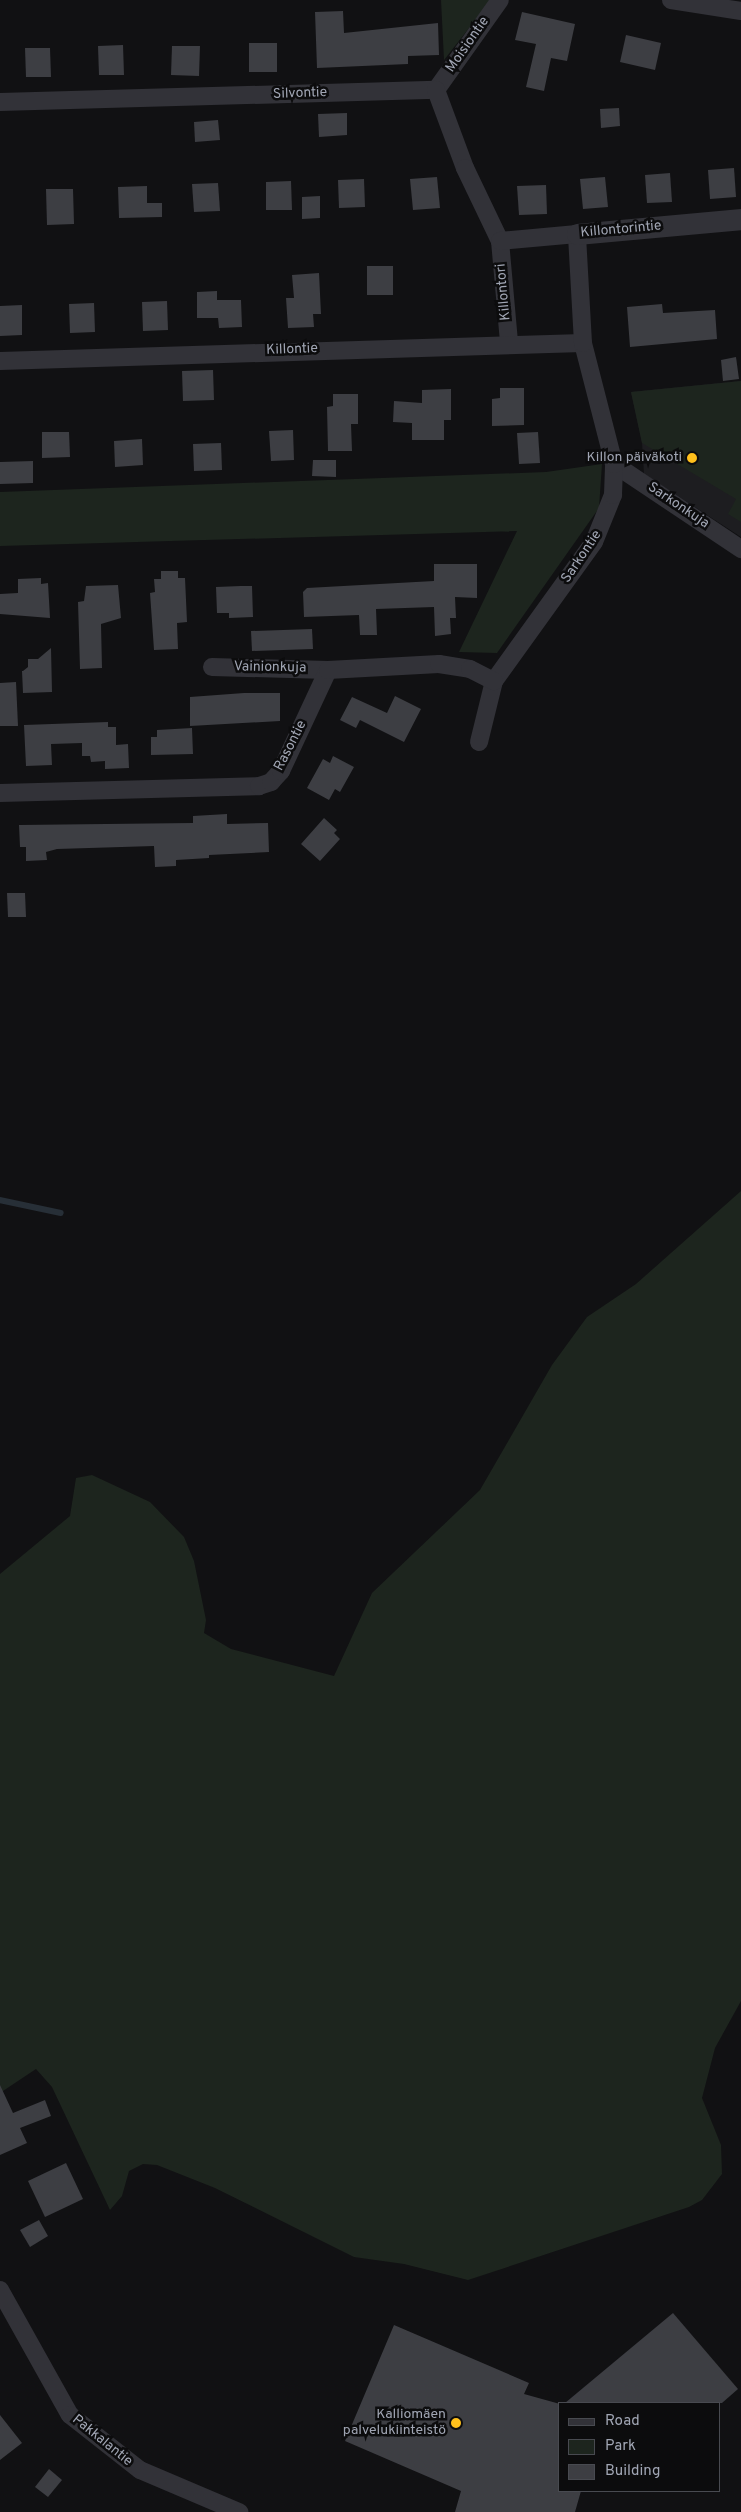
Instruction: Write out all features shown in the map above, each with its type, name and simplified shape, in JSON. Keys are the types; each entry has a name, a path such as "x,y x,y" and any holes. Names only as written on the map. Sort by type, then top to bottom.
{"street":[{"name":"Moisiontie","path":"436,90 500,0"},
{"path":"671,0 741,11"},
{"name":"Silvontie","path":"0,102 436,90"},
{"path":"436,90 465,168 500,241"},
{"name":"Killontorintie","path":"500,241 741,219"},
{"name":"Sarkontie","path":"478,742 494,681 594,542 613,495 614,464 583,342 577,234"},
{"name":"Killontori","path":"500,241 509,342"},
{"name":"Killontie","path":"0,361 509,342 583,342"},
{"name":"Sarkonkuja","path":"614,464 741,549"},
{"path":"328,670 439,664 470,670 494,681"},
{"name":"Vainionkuja","path":"212,667 328,670"},
{"name":"Rasontie","path":"0,792 259,786 271,782 281,770 328,670"},
{"name":"Pakkalantie","path":"0,2290 70,2415 140,2470 239,2512"}],"shaded area":[{"name":"Killon päiväkoti","path":"741,381 741,537 644,474 642,443 631,392"}],"green space":[{"path":"441,0 491,0 444,60"},
{"name":"Killon päiväkoti","path":"741,381 741,522 728,514 736,499 642,443 631,392"},
{"path":"602,464 599,508 497,653 459,652 517,531 0,546 0,492 546,472"},
{"path":"741,1191 741,2001 715,2048 702,2098 721,2145 722,2174 702,2200 689,2207 468,2280 404,2264 354,2257 215,2188 157,2165 143,2164 129,2171 122,2196 110,2210 52,2087 36,2069 0,2093 0,1574 70,1516 76,1478 92,1475 150,1502 184,1537 194,1561 206,1620 204,1633 231,1649 334,1676 372,1593 480,1490 552,1365 587,1317 636,1284"}],"building":[{"path":"343,11 344,33 438,23 439,55 408,56 408,64 317,68 315,12"},
{"path":"522,12 575,24 567,61 551,58 544,91 526,87 536,44 515,40"},
{"path":"626,35 661,43 655,70 620,62"},
{"path":"249,43 277,43 277,72 249,72"},
{"path":"123,45 124,75 99,75 98,46"},
{"path":"172,46 200,46 199,76 171,75"},
{"path":"25,48 50,48 51,77 26,77"},
{"path":"619,108 620,126 601,128 600,109"},
{"path":"347,113 347,135 319,137 318,114"},
{"path":"218,120 220,140 195,142 194,122"},
{"path":"734,168 736,197 710,199 708,170"},
{"path":"670,173 672,202 647,203 645,175"},
{"path":"437,177 440,208 413,210 410,179"},
{"path":"605,177 608,207 583,209 580,179"},
{"path":"364,179 365,207 339,208 338,180"},
{"path":"291,181 292,210 266,210 266,182"},
{"path":"218,183 220,211 194,212 192,184"},
{"path":"546,185 547,214 519,215 517,186"},
{"path":"147,186 147,203 162,203 162,217 119,218 118,187"},
{"path":"46,189 73,189 74,224 47,225"},
{"path":"320,196 320,218 302,219 302,197"},
{"path":"367,266 393,266 393,295 367,295"},
{"path":"319,273 321,314 313,314 314,327 288,328 286,298 294,298 292,275"},
{"path":"217,291 217,300 241,300 242,327 219,328 218,318 197,318 197,292"},
{"path":"167,301 168,330 143,331 142,302"},
{"path":"94,303 95,332 70,333 69,304"},
{"path":"662,304 663,313 715,310 717,339 630,347 627,307"},
{"path":"22,305 22,335 0,336 0,306"},
{"path":"736,357 739,379 723,381 721,360"},
{"path":"213,370 214,400 183,401 182,371"},
{"path":"500,388 524,388 524,425 492,426 492,399 500,398"},
{"path":"451,389 451,420 444,420 444,440 412,440 412,423 393,422 394,401 422,403 422,390"},
{"path":"333,394 358,394 358,424 351,424 352,451 328,451 327,407 333,406"},
{"path":"293,430 294,460 271,461 269,431"},
{"path":"42,432 69,432 70,457 42,458"},
{"path":"538,432 540,463 519,464 517,433"},
{"path":"142,439 143,465 115,467 114,441"},
{"path":"221,443 222,470 194,471 193,444"},
{"path":"313,460 336,460 336,477 312,476"},
{"path":"33,461 33,483 0,484 0,462"},
{"path":"434,564 477,564 477,598 455,597 456,618 450,618 451,634 435,636 434,607 376,609 377,635 360,635 359,615 304,617 303,592 307,588 434,581"},
{"path":"161,571 178,571 178,578 185,578 187,622 177,623 178,649 154,650 150,593 155,592 154,579 161,579"},
{"path":"41,578 41,584 48,583 50,618 0,614 0,594 18,593 18,579"},
{"path":"118,585 121,618 101,624 102,668 80,669 78,602 84,601 86,586"},
{"path":"252,586 253,617 229,618 229,613 217,613 216,587"},
{"path":"312,629 313,649 252,651 251,631"},
{"path":"51,648 52,692 23,693 23,671 28,667 28,659 38,659"},
{"path":"16,682 18,726 0,726 0,683"},
{"path":"244,693 280,693 280,721 190,726 190,697"},
{"path":"395,696 421,709 404,742 360,720 356,728 340,720 352,697 387,713"},
{"path":"108,722 108,727 116,727 116,745 128,744 129,768 105,769 105,761 91,762 90,756 82,756 82,743 51,744 52,765 26,766 24,725"},
{"path":"192,728 193,754 151,755 151,737 157,737 157,730"},
{"path":"333,756 354,767 340,792 335,789 329,800 307,788 323,759 330,763"},
{"path":"227,814 227,824 268,823 269,852 209,855 209,858 176,860 176,866 155,867 154,846 57,849 46,852 47,860 26,861 26,847 20,847 19,825 193,823 193,816"},
{"path":"324,818 337,830 334,833 340,839 320,861 301,844"},
{"path":"7,893 25,893 26,917 8,917"},
{"path":"0,2085 13,2113 45,2100 51,2116 20,2128 27,2143 0,2155"},
{"path":"66,2163 83,2199 45,2217 28,2181"},
{"path":"39,2220 48,2236 30,2247 20,2230"},
{"path":"673,2313 738,2389 722,2403 566,2402"},
{"name":"Kalliomäen palvelukiinteistö","path":"394,2325 529,2383 524,2394 558,2403 558,2492 581,2492 575,2512 455,2512 461,2491 345,2441"},
{"path":"0,2415 22,2443 0,2460"},
{"path":"49,2469 62,2480 48,2497 35,2487"}],"waterway":[{"path":"0,1200 61,1213"}],"place":[{"name":"Killon päiväkoti","path":"692,458"},
{"name":"Kalliomäen palvelukiinteistö","path":"456,2423"}]}
